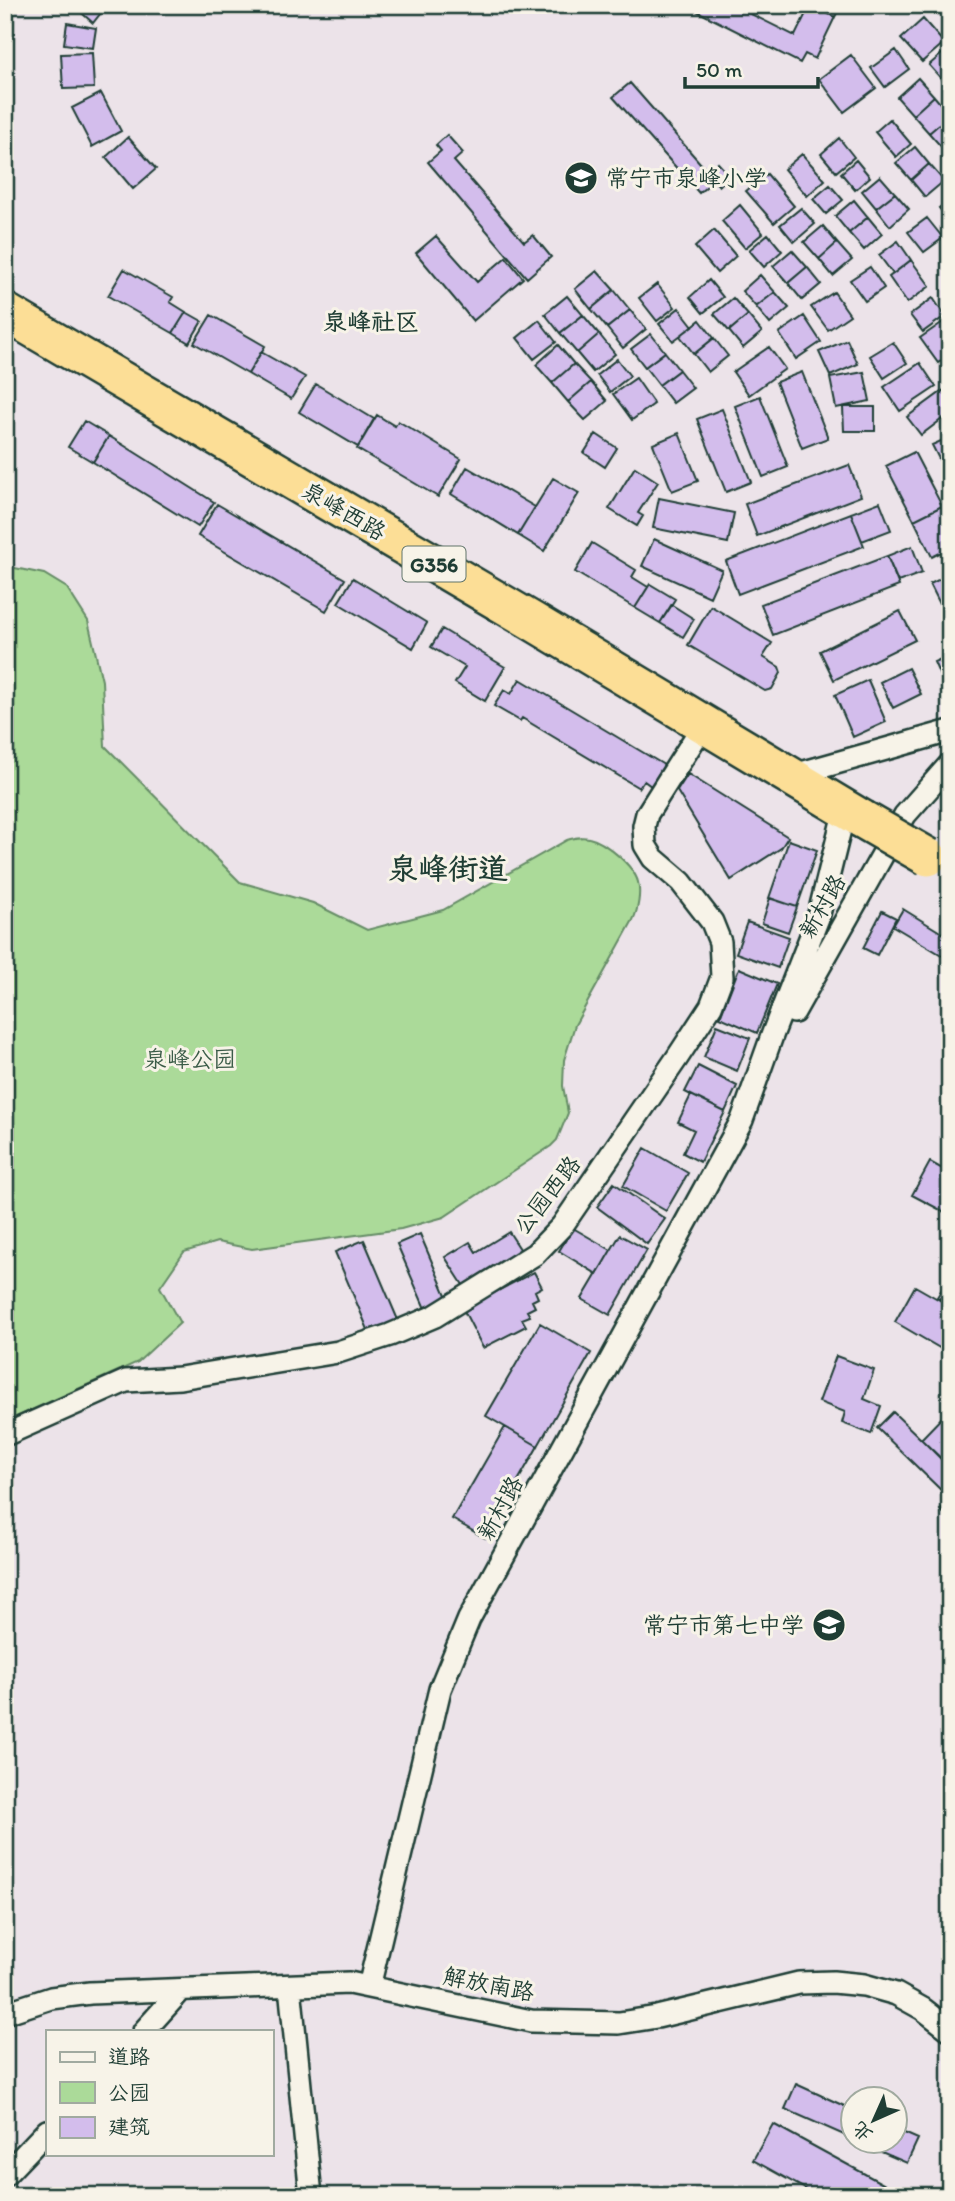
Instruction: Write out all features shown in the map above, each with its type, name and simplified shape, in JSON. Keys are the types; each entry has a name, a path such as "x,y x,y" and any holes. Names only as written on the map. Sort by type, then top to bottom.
{"highway":[{"name":"泉峰西路","path":"5,312 527,618 853,814"},
{"name":"G356","path":"853,814 939,863"}],"street":[{"name":"公园西路","path":"5,1435 126,1381 180,1378 338,1352 390,1335 435,1315 535,1254 562,1226 677,1058 711,1006 722,977 720,942 712,922 681,882 653,858 645,845 644,826 647,814 704,724"},
{"path":"790,776 950,731"},
{"name":"新村路","path":"755,1084 816,970 905,815 950,764"},
{"name":"新村路","path":"369,1987 440,1689 453,1656 469,1619 742,1121 818,918 853,814"},
{"name":"解放南路","path":"5,2013 24,2005 90,1993 349,1983 531,2021 619,2023 657,2017 799,1983 833,1982 864,1985 896,1994 950,2029"},
{"path":"290,1986 311,2196"},
{"path":"145,2030 181,1990"},
{"path":"5,2175 46,2132"}],"green space":[{"name":"泉峰公园","path":"5,566 44,574 67,588 88,621 102,681 105,746 240,882 313,903 367,930 443,910 567,840 583,837 595,840 618,855 631,869 638,882 639,891 633,920 575,1025 564,1060 563,1086 568,1113 557,1140 551,1146 444,1217 401,1229 252,1249 217,1242 184,1252 160,1287 180,1323 138,1362 5,1422"}],"building":[{"path":"73,5 107,5 93,23"},
{"path":"685,5 733,5 795,36 810,5 835,17 815,59 805,54 800,63"},
{"path":"811,5 841,5 835,17"},
{"path":"923,19 944,43 922,62 901,39"},
{"path":"67,23 96,28 93,48 64,44"},
{"path":"950,47 950,80 946,84 929,65"},
{"path":"896,50 909,69 885,87 871,68"},
{"path":"92,53 94,88 63,89 61,54"},
{"path":"851,55 876,88 844,112 819,79"},
{"path":"918,78 934,96 913,115 897,97"},
{"path":"630,83 708,172 718,163 730,176 719,186 714,180 699,193 613,97"},
{"path":"101,93 121,131 92,147 72,108"},
{"path":"934,96 950,115 929,133 913,115"},
{"path":"950,115 950,148 946,152 929,133"},
{"path":"890,119 911,144 896,157 875,132"},
{"path":"447,135 463,153 454,161 524,242 533,235 551,257 527,278 428,162 441,151 436,145"},
{"path":"128,137 156,169 133,189 106,157"},
{"path":"839,138 854,157 836,172 821,154"},
{"path":"915,147 929,164 911,180 896,163"},
{"path":"802,154 825,180 807,196 784,169"},
{"path":"856,160 870,177 855,190 841,173"},
{"path":"929,164 944,181 925,197 911,180"},
{"path":"767,174 794,206 774,223 746,191"},
{"path":"880,176 895,193 876,208 862,191"},
{"path":"830,185 843,200 826,214 813,199"},
{"path":"895,193 909,209 890,226 876,208"},
{"path":"950,199 950,222 939,208"},
{"path":"854,200 868,217 849,233 835,216"},
{"path":"740,205 763,233 745,248 722,221"},
{"path":"801,208 815,224 794,242 780,225"},
{"path":"868,217 882,234 864,250 849,233"},
{"path":"927,218 943,238 924,252 908,232"},
{"path":"823,226 837,243 819,259 804,242"},
{"path":"714,230 736,256 717,273 695,247"},
{"path":"768,234 782,251 764,267 749,250"},
{"path":"436,236 477,282 506,257 523,278 473,321 416,253"},
{"path":"898,241 911,260 893,274 879,255"},
{"path":"837,243 852,260 833,276 819,259"},
{"path":"792,250 807,267 788,283 773,266"},
{"path":"911,260 930,286 907,303 889,277"},
{"path":"807,267 821,284 802,300 788,283"},
{"path":"870,267 884,288 865,301 850,280"},
{"path":"124,269 173,297 170,302 186,312 173,333 108,296"},
{"path":"597,271 614,290 591,309 575,289"},
{"path":"760,275 775,292 756,307 742,291"},
{"path":"709,280 723,297 703,313 690,297"},
{"path":"657,284 675,307 657,321 639,298"},
{"path":"614,290 630,310 607,328 591,309"},
{"path":"775,292 789,308 770,324 756,307"},
{"path":"834,292 850,315 828,330 811,307"},
{"path":"567,296 583,315 560,333 545,314"},
{"path":"733,298 748,315 729,331 714,314"},
{"path":"933,298 945,316 923,332 910,315"},
{"path":"679,308 693,326 673,341 659,324"},
{"path":"630,310 646,329 623,348 607,328"},
{"path":"186,312 202,321 189,343 173,333"},
{"path":"211,315 265,346 248,374 194,343"},
{"path":"583,315 599,334 577,353 560,333"},
{"path":"748,315 762,332 743,348 729,331"},
{"path":"804,316 821,342 796,359 779,333"},
{"path":"539,320 556,342 534,359 517,338"},
{"path":"700,320 714,338 694,354 680,336"},
{"path":"943,322 950,331 950,354 938,363 920,338"},
{"path":"599,334 615,354 593,372 577,353"},
{"path":"651,334 665,352 645,367 631,349"},
{"path":"714,338 728,356 708,372 694,354"},
{"path":"847,340 858,364 830,376 819,352"},
{"path":"893,342 907,363 884,378 870,356"},
{"path":"558,345 574,364 552,383 536,365"},
{"path":"769,347 785,369 749,395 733,372"},
{"path":"261,352 305,377 291,399 248,374"},
{"path":"665,352 679,370 659,385 645,367"},
{"path":"950,354 950,373 941,361"},
{"path":"617,359 630,376 610,392 597,375"},
{"path":"920,363 936,387 900,411 884,387"},
{"path":"574,364 591,382 568,402 552,383"},
{"path":"679,370 693,388 673,403 659,385"},
{"path":"802,372 828,438 802,448 776,382"},
{"path":"864,372 870,401 836,408 830,378"},
{"path":"636,378 654,404 632,420 613,394"},
{"path":"591,382 607,401 585,420 568,402"},
{"path":"316,384 374,419 358,447 299,412"},
{"path":"944,390 950,398 950,413 921,435 907,417"},
{"path":"760,396 788,467 763,477 735,406"},
{"path":"843,407 875,407 875,431 844,431"},
{"path":"722,409 751,482 726,492 697,419"},
{"path":"377,415 395,426 398,421 461,459 438,497 357,449"},
{"path":"84,421 109,436 93,462 68,447"},
{"path":"679,433 698,481 672,491 653,444"},
{"path":"596,434 617,448 605,467 584,453"},
{"path":"109,436 214,502 198,527 93,462"},
{"path":"950,437 950,481 932,445"},
{"path":"914,452 942,506 914,520 886,466"},
{"path":"849,465 861,496 757,536 745,504"},
{"path":"467,467 535,507 518,535 451,494"},
{"path":"635,467 658,482 638,513 643,516 637,526 609,509"},
{"path":"553,478 579,493 544,551 518,535"},
{"path":"659,498 734,513 728,543 653,528"},
{"path":"880,502 891,530 862,541 851,513"},
{"path":"217,504 345,579 326,611 198,536"},
{"path":"942,506 950,522 950,548 932,557 914,520"},
{"path":"851,513 864,546 738,594 726,561"},
{"path":"654,539 722,570 710,597 642,566"},
{"path":"592,543 636,570 632,577 648,587 635,608 575,572"},
{"path":"912,546 922,573 898,582 887,556"},
{"path":"887,556 899,586 773,635 761,604"},
{"path":"950,574 950,617 947,618 930,584"},
{"path":"353,578 427,623 413,648 338,603"},
{"path":"650,584 675,599 660,623 635,608"},
{"path":"672,605 694,619 683,637 660,623"},
{"path":"711,606 772,643 763,657 779,667 781,673 772,689 765,691 688,645"},
{"path":"900,611 915,640 834,680 820,651"},
{"path":"442,629 505,667 485,701 455,683 465,667 431,647"},
{"path":"950,655 950,699 934,662"},
{"path":"908,668 921,694 893,708 880,682"},
{"path":"520,679 664,765 651,786 644,781 639,788 522,718 520,721 494,706 504,690 511,694"},
{"path":"868,680 886,722 853,737 835,695"},
{"path":"688,774 788,837 781,848 731,880 677,791"},
{"path":"789,840 817,850 797,907 769,898"},
{"path":"770,898 797,907 788,932 762,923"},
{"path":"903,909 950,938 950,960 893,926"},
{"path":"882,911 896,918 877,955 863,948"},
{"path":"747,922 789,937 778,968 736,953"},
{"path":"739,968 777,984 757,1033 720,1017"},
{"path":"717,1025 750,1038 737,1071 704,1057"},
{"path":"698,1066 737,1086 725,1112 685,1092"},
{"path":"691,1095 725,1112 700,1162 683,1153 694,1130 678,1122"},
{"path":"645,1148 688,1173 666,1211 623,1186"},
{"path":"930,1162 950,1173 950,1215 912,1195"},
{"path":"614,1183 665,1219 647,1244 597,1207"},
{"path":"573,1228 611,1250 597,1274 559,1251"},
{"path":"509,1232 522,1252 465,1288 445,1257 470,1242 476,1252"},
{"path":"420,1234 449,1302 426,1311 397,1244"},
{"path":"620,1235 647,1250 610,1315 582,1299"},
{"path":"364,1240 398,1320 369,1332 335,1252"},
{"path":"534,1272 542,1287 535,1291 538,1298 532,1301 535,1307 527,1311 530,1316 522,1319 526,1326 483,1348 463,1309"},
{"path":"950,1276 950,1304 937,1297"},
{"path":"915,1286 950,1306 950,1354 895,1322"},
{"path":"540,1323 591,1353 538,1446 486,1416"},
{"path":"836,1356 874,1370 864,1399 881,1406 871,1434 842,1423 845,1412 819,1402"},
{"path":"950,1409 950,1452 942,1460 921,1439"},
{"path":"893,1412 950,1467 950,1487 944,1493 877,1428"},
{"path":"505,1427 538,1446 485,1538 452,1519"},
{"path":"950,1500 950,1519 940,1510"},
{"path":"796,2084 839,2104 839,2133 785,2109"},
{"path":"773,2124 896,2191 893,2196 818,2196 753,2160"},
{"path":"909,2135 918,2139 907,2163 891,2156 909,2156"}],"place":[{"name":"常宁市泉峰小学","path":"581,178"},
{"name":"常宁市第七中学","path":"829,1625"}],"district":[{"name":"泉峰社区","path":"371,321"},
{"name":"泉峰街道","path":"448,868"}]}
